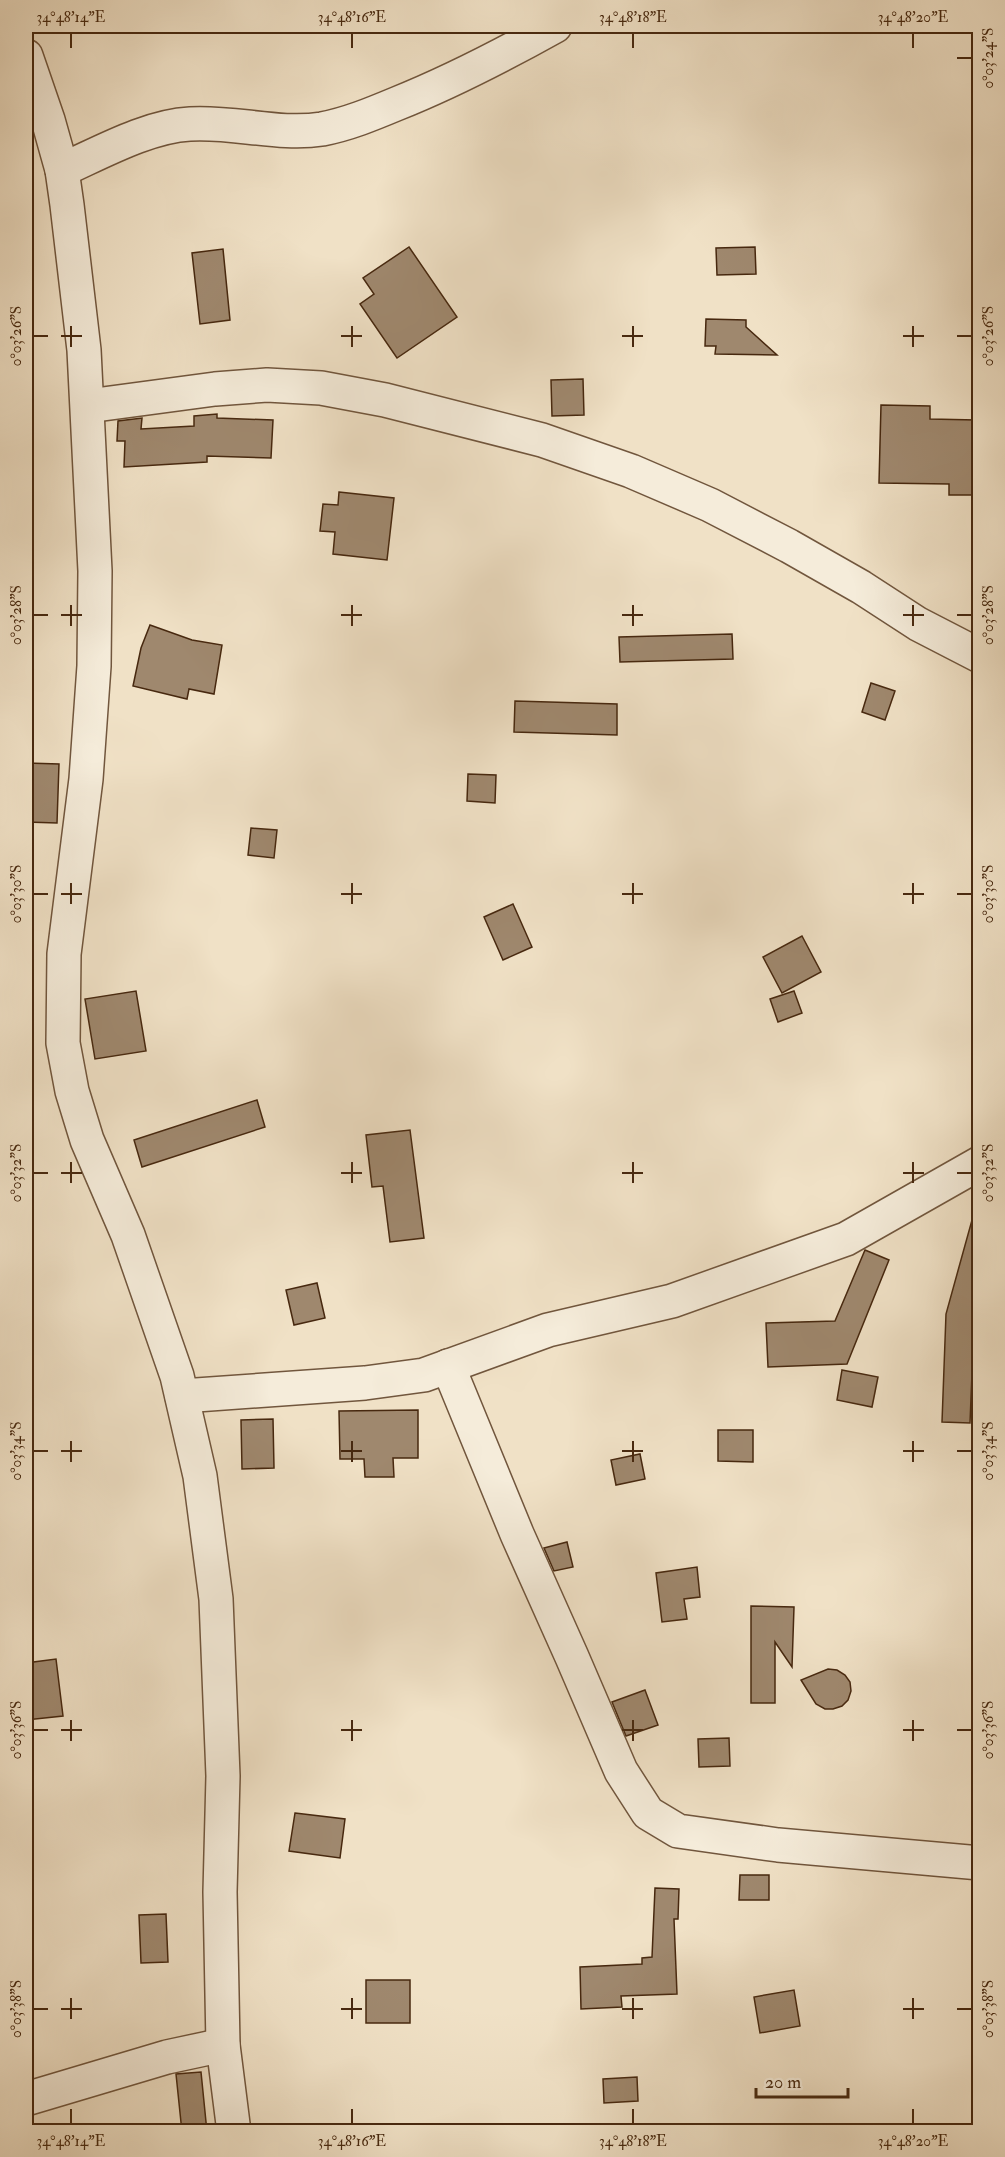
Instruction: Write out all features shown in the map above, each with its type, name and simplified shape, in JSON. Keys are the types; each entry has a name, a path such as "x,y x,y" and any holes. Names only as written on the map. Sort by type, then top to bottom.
{"street":[{"path":"62,170 140,137 189,124 321,129 360,118 440,87 555,26"},
{"path":"26,57 48,120 62,170 84,350 95,571 94,666 86,779 64,954 63,1043 72,1091 87,1140 128,1235 177,1376 200,1476 216,1599 223,1776 220,1892 223,2045 234,2132"},
{"path":"88,406 215,389 267,386 321,388 385,400 542,440 631,471 710,505 789,546 861,587 918,624 980,656"},
{"path":"182,1396 365,1383 424,1375 548,1330 672,1301 846,1239 980,1163"},
{"path":"448,1366 517,1534 621,1771 648,1813 678,1830 778,1845 980,1863"},
{"path":"26,2099 167,2057 223,2045"}],"building":[{"path":"409,247 457,317 397,358 360,304 374,294 363,278"},
{"path":"755,247 756,274 717,275 716,248"},
{"path":"223,249 230,320 200,324 192,253"},
{"path":"706,319 746,320 746,327 777,355 715,354 716,346 705,346"},
{"path":"583,379 584,415 552,416 551,380"},
{"path":"881,405 930,406 930,419 976,420 975,495 949,495 949,484 879,483"},
{"path":"217,414 217,418 273,420 271,458 207,456 207,462 124,467 125,441 117,441 118,421 142,418 141,429 194,426 194,416"},
{"path":"339,492 394,498 387,560 333,554 335,532 320,531 323,504 338,505"},
{"path":"150,625 192,640 222,645 214,694 189,689 187,699 133,686 141,648"},
{"path":"732,634 733,659 620,662 619,637"},
{"path":"871,683 895,691 885,720 862,712"},
{"path":"515,701 617,704 617,735 514,732"},
{"path":"26,763 59,764 57,823 26,822"},
{"path":"468,774 496,775 495,803 467,801"},
{"path":"251,828 277,830 274,858 248,855"},
{"path":"513,904 532,947 503,960 484,917"},
{"path":"802,936 821,972 782,993 763,957"},
{"path":"136,991 146,1051 95,1059 85,999"},
{"path":"794,991 802,1013 778,1022 770,999"},
{"path":"257,1100 265,1127 142,1167 134,1140"},
{"path":"410,1130 424,1238 390,1242 383,1186 372,1187 366,1135"},
{"path":"972,1220 980,1221 980,1373 972,1373 970,1423 942,1422 946,1314"},
{"path":"865,1250 889,1260 847,1364 768,1367 766,1323 835,1321"},
{"path":"317,1283 325,1318 294,1325 286,1290"},
{"path":"842,1370 878,1377 872,1407 837,1400"},
{"path":"418,1410 418,1458 393,1458 394,1477 365,1477 364,1459 340,1459 339,1411"},
{"path":"273,1419 274,1468 242,1469 241,1420"},
{"path":"718,1430 753,1430 753,1462 718,1461"},
{"path":"640,1454 645,1479 616,1485 611,1460"},
{"path":"567,1542 573,1567 554,1571 544,1548"},
{"path":"697,1567 700,1597 684,1599 687,1619 662,1622 656,1573"},
{"path":"751,1606 794,1607 792,1667 775,1642 775,1703 751,1703"},
{"path":"56,1659 63,1716 26,1720 26,1663"},
{"path":"828,1669 837,1670 850,1682 851,1691 848,1700 842,1706 833,1709 825,1709 816,1704 801,1680"},
{"path":"645,1690 658,1725 626,1736 612,1702"},
{"path":"729,1738 730,1766 699,1767 698,1739"},
{"path":"295,1813 345,1819 340,1858 289,1851"},
{"path":"740,1875 769,1875 769,1900 739,1900"},
{"path":"655,1888 679,1889 678,1919 674,1919 677,1994 621,1996 622,2007 581,2009 580,1967 642,1964 642,1958 652,1957"},
{"path":"166,1914 168,1962 141,1963 139,1915"},
{"path":"366,1980 410,1980 410,2023 366,2023"},
{"path":"794,1990 800,2026 760,2033 754,1997"},
{"path":"201,2072 207,2132 182,2132 176,2074"},
{"path":"637,2077 638,2101 604,2103 603,2079"}]}
